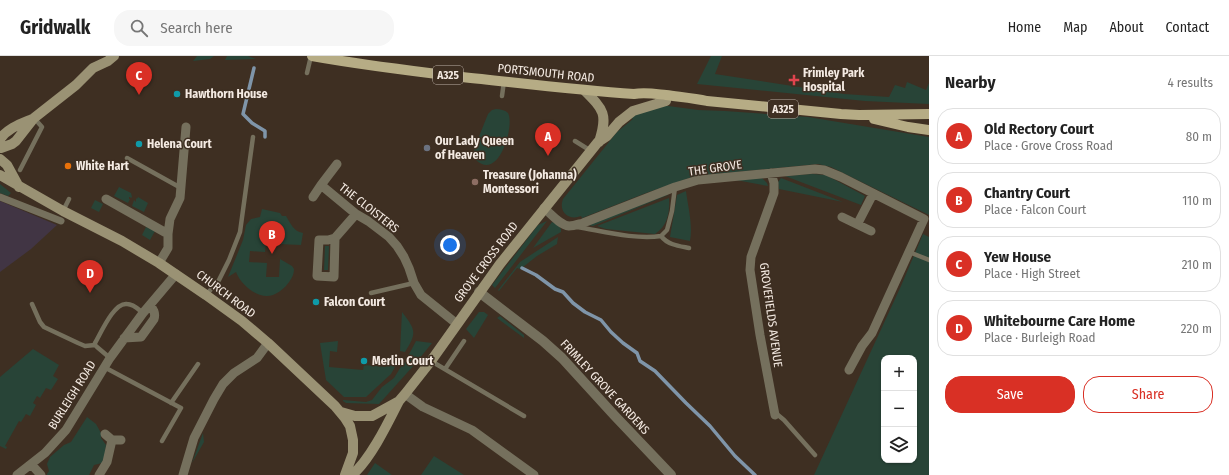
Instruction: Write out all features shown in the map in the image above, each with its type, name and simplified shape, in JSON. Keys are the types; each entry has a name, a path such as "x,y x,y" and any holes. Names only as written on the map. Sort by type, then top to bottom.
{"main road":[{"path":"0,148 16,141 34,118 76,84 93,68 100,56"},
{"path":"93,68 108,61 114,56"},
{"name":"PORTSMOUTH ROAD","path":"311,56 350,63 414,71 584,90 634,94 640,93 692,98 707,101 859,115 929,114"},
{"path":"584,90 603,112 603,127 599,142"},
{"name":"PORTSMOUTH ROAD","path":"634,94 638,97 666,101 691,103 707,101"},
{"name":"GROVE CROSS ROAD","path":"352,475 359,469 368,456 402,398 431,361 479,292 544,208 591,151 633,110 666,101"},
{"name":"PORTSMOUTH ROAD","path":"859,115 908,127 929,130"},
{"path":"0,159 7,165 20,187"},
{"name":"CHURCH ROAD","path":"0,175 63,211 122,241 159,263 242,321 268,343 341,412 348,422 353,440 353,453 345,475"},
{"name":"GROVE CROSS ROAD","path":"341,412 355,416 368,417 383,410 402,398"}],"street":[{"path":"159,263 168,248 170,219 180,198 186,126"},
{"name":"THE CLOISTERS","path":"313,197 337,164"},
{"name":"THE GROVE","path":"571,226 583,223 675,187 698,180 821,169 841,177 924,219 909,252"},
{"name":"GROVEFIELDS AVENUE","path":"771,173 774,183 774,193 751,258 750,270 775,415"},
{"name":"THE CLOISTERS","path":"322,185 356,214 389,236 397,246 409,268 414,283 421,295 457,324"},
{"path":"858,223 873,194"},
{"path":"0,198 61,221"},
{"path":"106,199 168,234"},
{"path":"544,208 561,222 571,226"},
{"path":"335,238 356,214"},
{"path":"842,217 871,230"},
{"path":"849,370 862,346 872,333 909,252"},
{"name":"BURLEIGH ROAD","path":"17,475 31,464 66,430 104,367 124,338 150,304 176,274"},
{"name":"FRIMLEY GROVE GARDENS","path":"479,292 543,341 562,358 671,475"},
{"path":"124,338 138,338 143,336 155,316 150,304"},
{"path":"183,475 194,438 223,384 234,373 257,358 268,343"},
{"path":"402,398 472,430 534,475"},
{"path":"99,475 107,462 113,438"},
{"path":"31,464 41,475"}],"lane":[{"path":"307,73 311,56"},
{"path":"502,96 504,81"},
{"path":"20,170 43,128 34,118"},
{"path":"206,295 220,276 229,260 240,232 253,137"},
{"path":"575,141 591,151"},
{"path":"126,158 181,189"},
{"path":"571,226 644,238 661,236 667,230 672,211 675,187"},
{"path":"63,211 69,199"},
{"path":"661,236 664,242 689,248"},
{"path":"909,252 929,260"},
{"path":"371,293 414,283"},
{"path":"95,345 113,312 118,306 126,303 133,305 143,313"},
{"path":"32,304 40,322 44,327 85,346 95,345"},
{"path":"445,369 464,341"},
{"path":"95,345 110,358"},
{"path":"431,361 524,416"},
{"path":"171,403 198,364"},
{"path":"104,367 181,408 162,441"},
{"path":"775,415 778,415 784,420 815,455"}],"shaded area":[{"path":"0,201 57,225 31,249 0,272"}],"green space":[{"path":"197,56 214,56 210,59 193,61"},
{"path":"227,56 248,56 256,59 225,60"},
{"path":"711,56 722,56 715,74 844,94 889,97 895,85 905,88 907,82 926,90 929,83 929,104 865,101 697,84"},
{"path":"661,105 698,110 808,117 929,137 929,215 831,167 818,164 695,176 582,218 581,216 572,217 566,214 562,208 563,199 617,132 633,119 630,117"},
{"path":"496,109 508,113 510,119 507,139 498,158 492,164 484,165 476,160 474,149 488,114 492,110"},
{"path":"812,174 826,175 865,196 861,205 785,176"},
{"path":"762,178 768,186 736,180"},
{"path":"781,178 843,202 779,189 778,182"},
{"path":"0,184 11,193 8,196 0,193"},
{"path":"119,187 131,193 132,197 129,197 130,199 128,203 114,196"},
{"path":"686,191 691,222 690,241 670,237 677,195"},
{"path":"667,193 668,195 593,226 588,225"},
{"path":"138,197 148,203 144,212 132,206 134,200 136,202 136,198 137,199"},
{"path":"669,198 667,218 663,227 655,234 606,229 597,226"},
{"path":"95,200 103,204 99,212 91,208"},
{"path":"262,209 286,216 295,229 303,233 301,245 278,244 279,233 267,232 265,252 250,251 249,262 267,263 266,277 279,277 280,259 292,266 294,269 293,276 286,286 277,293 267,296 251,290 242,282 236,272 228,277 243,240 246,225 251,219 260,217"},
{"path":"547,221 495,288 492,285 538,225"},
{"path":"552,222 557,224 561,229 561,232 533,248"},
{"path":"146,227 155,231 150,240 142,235"},
{"path":"923,234 929,237 929,475 814,475 901,286"},
{"path":"558,237 557,244 537,256 520,269 517,268 499,291 498,290 520,262"},
{"path":"325,246 329,246 328,270 324,270"},
{"path":"402,312 410,323 413,332 412,340 405,352 400,351"},
{"path":"479,312 484,312 488,315 474,338 466,329"},
{"path":"500,316 524,335 524,338 497,318"},
{"path":"338,341 337,352 330,351 329,367 363,370 364,365 386,367 388,358 395,367 391,374 366,397 344,397 326,380 320,343"},
{"path":"416,341 432,343 379,404 346,403 343,401 366,402 372,400 382,387 394,378 405,362"},
{"path":"33,349 59,365 53,376 58,379 51,390 46,388 40,398 37,396 33,403 36,405 30,416 26,414 21,422 19,421 5,446 7,447 6,449 0,446 0,377"},
{"path":"87,417 96,424 101,433 101,438 106,445 102,463 94,465 89,475 47,475 49,471 47,464 50,457 64,445 71,442"},
{"path":"203,433 204,442 192,463"},
{"path":"434,456 464,475 421,475"},
{"path":"375,463 392,475 367,475"}],"waterway":[{"path":"254,68 243,114 252,123 265,131 265,137"},
{"path":"522,268 536,275 555,289 563,292 573,303 585,312 601,320 611,332 637,353 640,361 655,371 710,426 735,456 755,475"}],"place":[{"name":"Frimley Park Hospital","path":"794,80"},
{"name":"Hawthorn House","path":"177,94"},
{"name":"Yew House","path":"139,95"},
{"name":"Helena Court","path":"139,144"},
{"name":"Our Lady Queen of Heaven","path":"427,148"},
{"name":"Old Rectory Court","path":"548,156"},
{"name":"White Hart","path":"68,166"},
{"name":"Treasure (Johanna) Montessori","path":"475,182"},
{"name":"Chantry Court","path":"272,254"},
{"name":"Whitebourne Care Home","path":"90,293"},
{"name":"Falcon Court","path":"316,302"},
{"name":"Merlin Court","path":"364,361"}]}
